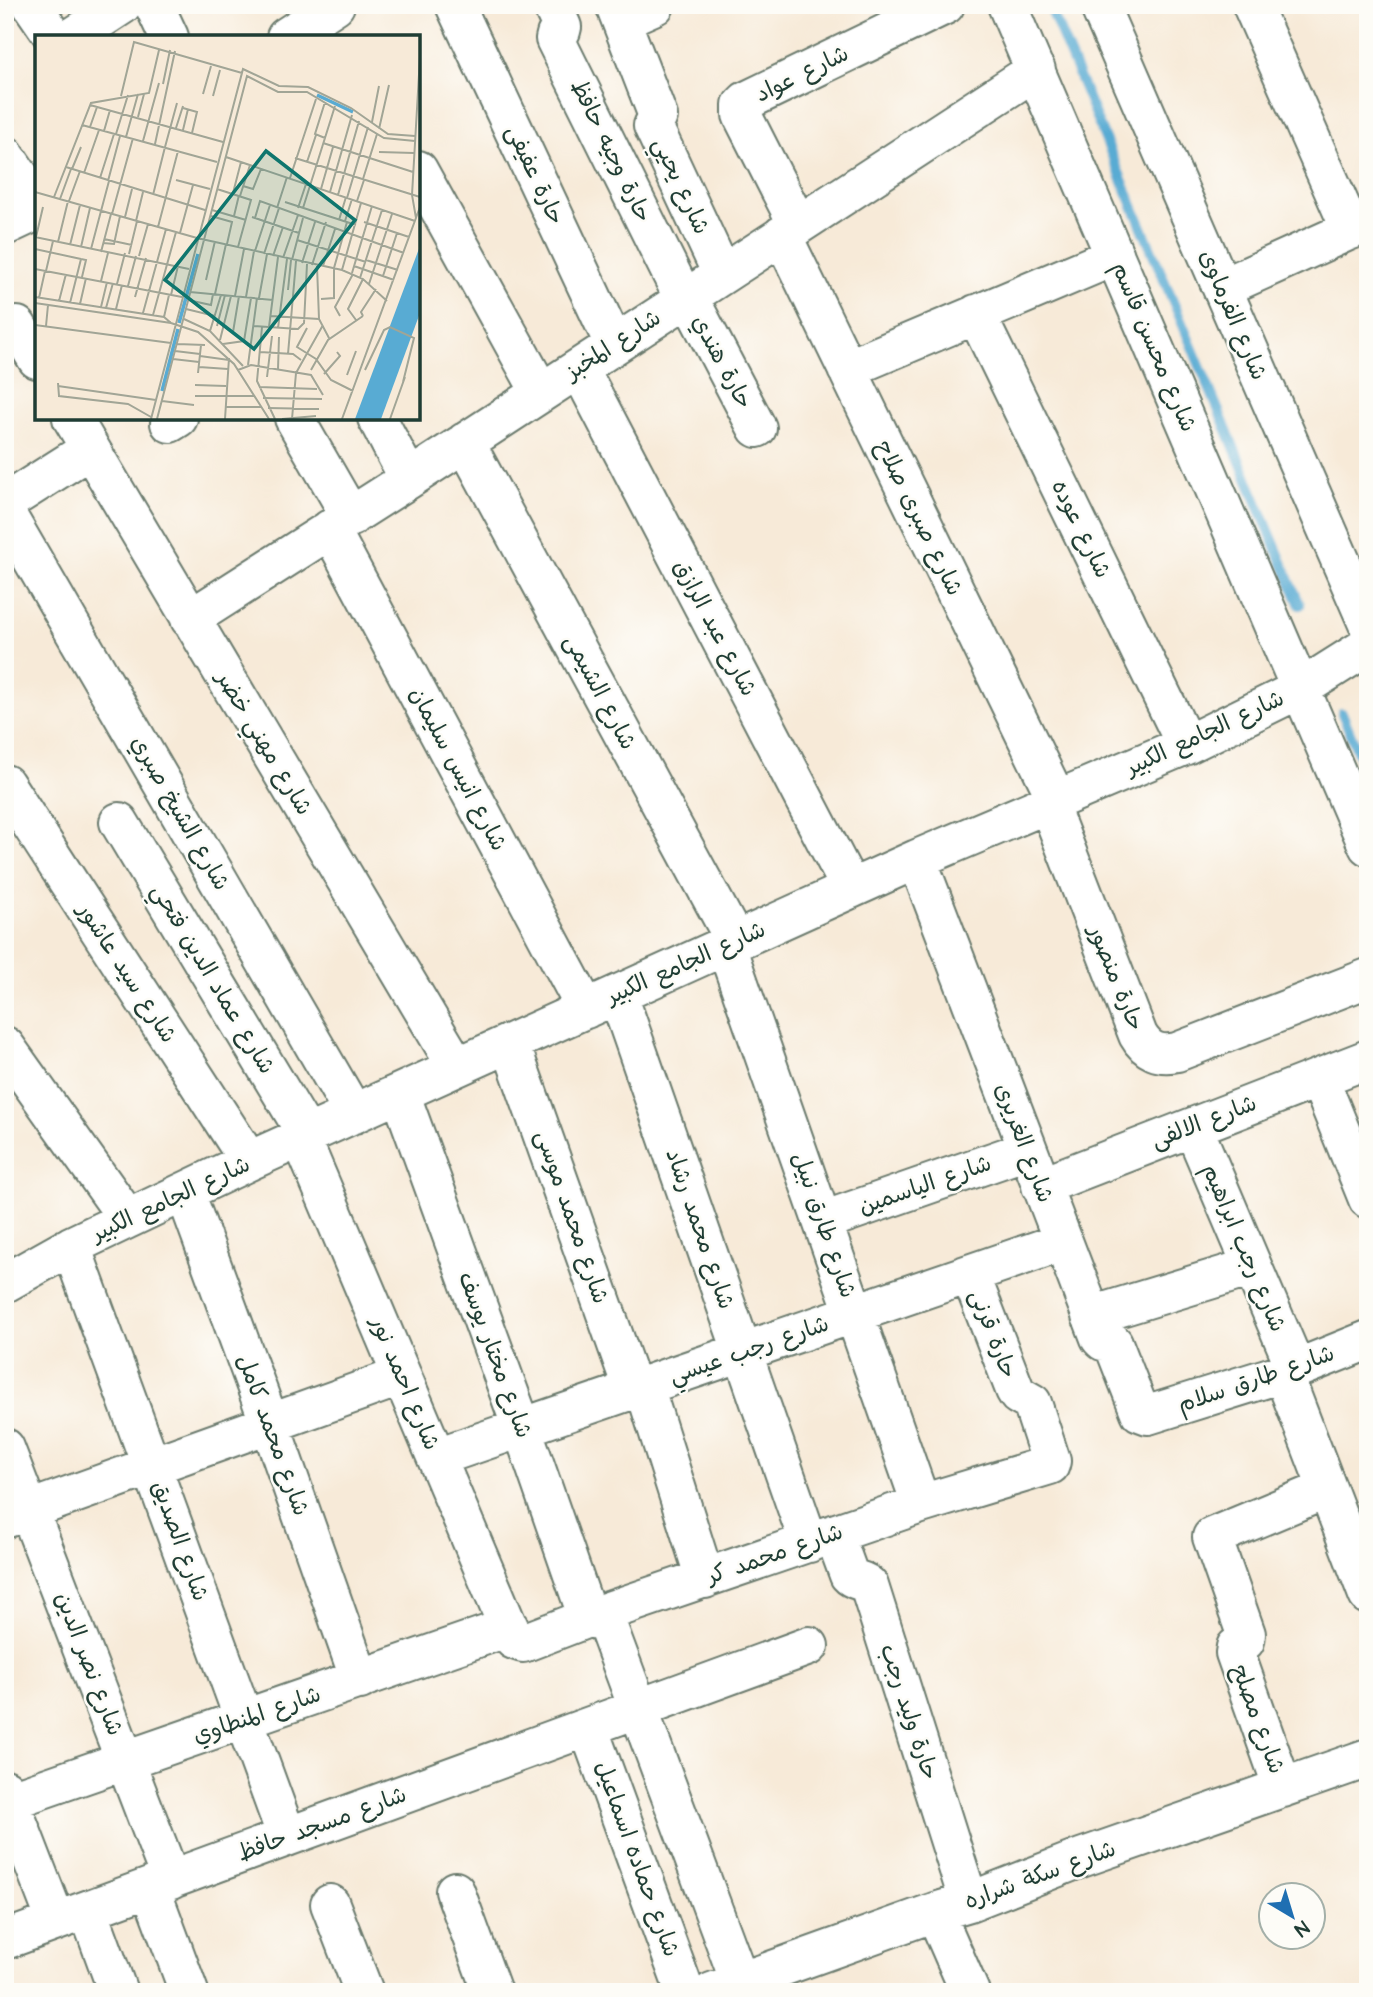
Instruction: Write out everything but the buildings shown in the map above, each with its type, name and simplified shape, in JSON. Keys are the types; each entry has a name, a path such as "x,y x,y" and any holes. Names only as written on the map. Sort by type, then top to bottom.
{"street":[{"path":"32,5 53,35"},
{"path":"76,35 122,5"},
{"path":"154,5 168,35"},
{"name":"حارة عفيفى","path":"455,5 614,344"},
{"name":"حارة وجيه حافظ","path":"552,5 562,27 555,39 686,298"},
{"path":"618,13 655,5"},
{"name":"شارع عواد","path":"790,230 742,115 743,105 945,5"},
{"name":"شارع محسن قاسم","path":"1007,5 1368,846"},
{"name":"شارع الفرماوى","path":"1099,5 1368,624"},
{"path":"1222,288 1360,226 1252,5"},
{"name":"شارع يحيي","path":"618,13 658,116 653,126 722,274"},
{"path":"291,35 336,17"},
{"name":"شارع المخبز","path":"190,619 410,479 1036,70"},
{"path":"5,155 35,199"},
{"path":"420,174 541,393"},
{"path":"5,226 35,212"},
{"name":"شارع صبرى صلاح","path":"790,230 846,369 1052,802"},
{"path":"846,369 1115,256"},
{"name":"حارة هندي","path":"686,298 757,428"},
{"name":"شارع عوده","path":"976,314 1186,745"},
{"path":"20,325 35,355"},
{"name":"شارع عبد الرازق","path":"579,368 851,889"},
{"name":"شارع انيس سليمان","path":"295,420 341,523 602,1002"},
{"path":"378,420 410,479"},
{"path":"5,503 81,433"},
{"name":"شارع مهني خضر","path":"81,433 457,1068"},
{"name":"شارع الشيمى","path":"465,442 730,944"},
{"name":"شارع الشيخ صبري","path":"5,512 354,1114"},
{"name":"شارع الجامع الكبير","path":"9,1272 917,859 1186,745 1300,689 1368,646"},
{"name":"شارع سيد عاشور","path":"5,785 249,1161"},
{"name":"حارة منصور","path":"1052,802 1138,1035 1150,1050 1159,1054 1177,1052 1368,978"},
{"name":"شارع عماد الدين فتحي","path":"119,822 304,1137"},
{"name":"شارع الغريرى","path":"917,859 1091,1316 1100,1338 1113,1343 1143,1415"},
{"name":"شارع طارق نبيل","path":"730,944 921,1504"},
{"name":"شارع محمد رشاد","path":"602,1002 821,1539"},
{"name":"شارع محمد موسى","path":"510,1043 638,1388 705,1579"},
{"path":"5,1046 128,1219"},
{"name":"شارع الالفى","path":"1041,1186 1368,1059"},
{"path":"1319,1078 1368,1199"},
{"name":"شارع مختار يوسف","path":"400,1093 522,1428 595,1616 639,1709 726,1987"},
{"name":"شارع رجب ابراهيم","path":"1193,1127 1252,1267 1327,1489 1368,1595"},
{"name":"شارع احمد نور","path":"304,1137 509,1627"},
{"name":"شارع الياسمين","path":"823,1221 1027,1150"},
{"name":"شارع محمد كامل","path":"185,1192 360,1680"},
{"name":"شارع رجب عيسي","path":"436,1457 1062,1242"},
{"name":"شارع الصديق","path":"71,1246 287,1837"},
{"path":"1091,1316 1252,1267"},
{"name":"حارة قرنى","path":"970,1274 1015,1391 1032,1403 1050,1465"},
{"name":"شارع طارق سلام","path":"1143,1415 1289,1371 1368,1340"},
{"path":"17,1515 402,1376"},
{"name":"شارع نصر الدين","path":"5,1448 17,1515 126,1760 189,1992"},
{"name":"شارع محمد كر","path":"509,1627 514,1640 523,1643 921,1504 1050,1465"},
{"name":"شارع مصلح","path":"1283,1788 1234,1653 1236,1647 1245,1641 1247,1634 1212,1536 1327,1489"},
{"name":"حارة وليد رجب","path":"821,1539 852,1578 869,1587 952,1907 970,1992"},
{"name":"شارع المنطاوي","path":"7,1797 126,1760 509,1627"},
{"name":"شارع مسجد حافظ","path":"5,1940 809,1646"},
{"name":"شارع حماده اسماعيل","path":"588,1727 685,1992"},
{"name":"شارع سكة شراره","path":"726,1987 1081,1858 1368,1758"},
{"path":"7,1797 72,1916 118,1992"},
{"path":"455,1891 492,1992"},
{"path":"330,1904 364,1992"}],"waterway":[{"path":"1049,5 1300,605"},
{"path":"1342,713 1368,777"}]}
